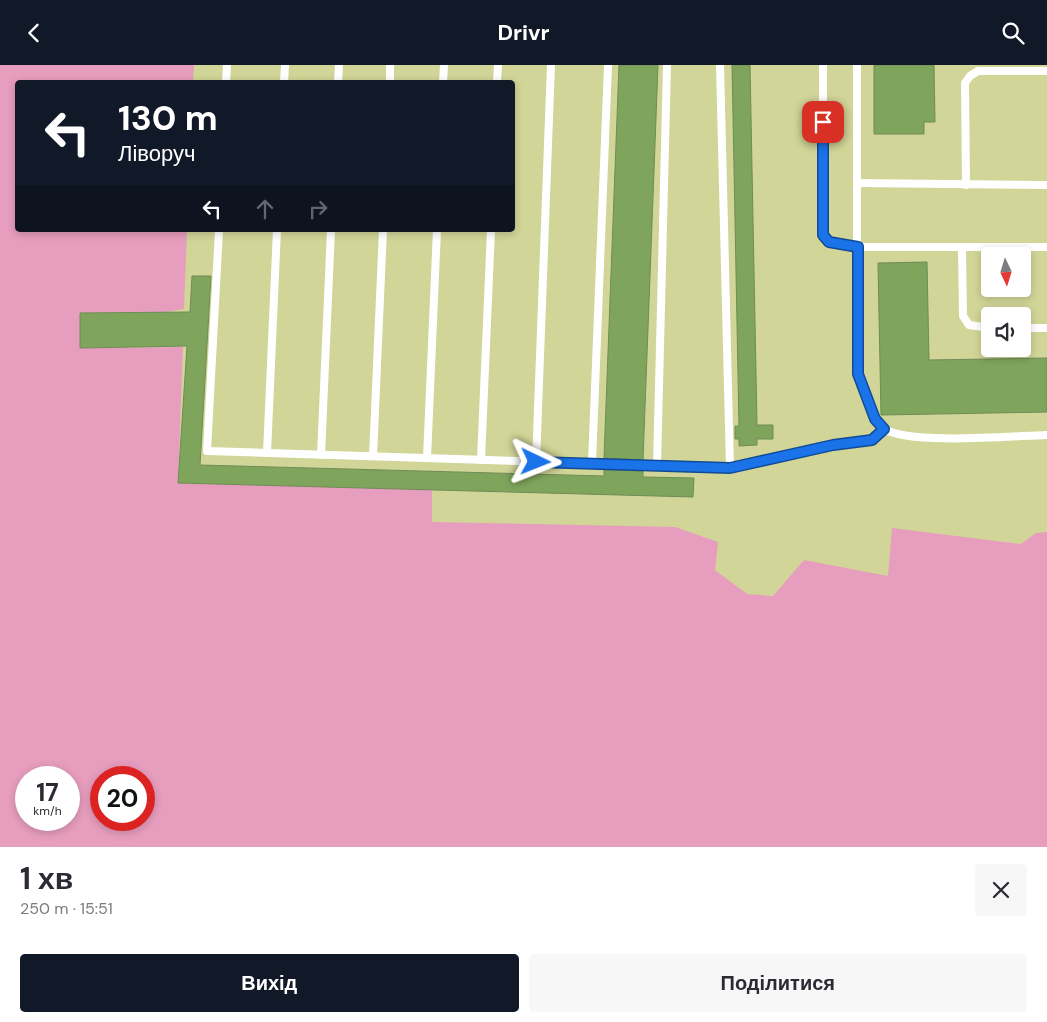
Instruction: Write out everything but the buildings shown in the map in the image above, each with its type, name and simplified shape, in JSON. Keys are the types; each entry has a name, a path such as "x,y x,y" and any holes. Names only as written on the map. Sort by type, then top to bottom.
{"lane":[{"path":"226,80 227,65"},
{"path":"284,80 285,65"},
{"path":"338,80 339,65"},
{"path":"390,65 390,80"},
{"path":"443,80 444,65"},
{"path":"497,80 498,65"},
{"path":"536,462 551,65"},
{"path":"592,463 608,65"},
{"path":"657,465 667,65"},
{"path":"720,65 730,468"},
{"path":"823,65 823,235 829,242 858,247 1047,247"},
{"path":"857,65 859,183 858,374 875,419 884,429 916,438 1047,435"},
{"path":"966,185 965,83 970,76 978,71 1047,71"},
{"path":"859,183 1047,185"},
{"path":"219,232 207,451 730,468 833,445 872,440 884,429"},
{"path":"267,453 277,232"},
{"path":"320,455 331,232"},
{"path":"373,456 383,232"},
{"path":"427,458 437,232"},
{"path":"481,460 491,232"},
{"path":"962,247 963,316 969,325 981,327"},
{"path":"1031,328 1047,327"}],"shaded area":[{"path":"0,65 194,65 193,80 15,80 15,232 187,232 184,309 165,312 80,313 80,348 183,347 178,483 432,489 432,522 675,527 718,542 715,570 747,594 773,596 804,560 888,576 892,528 1021,544 1036,533 1047,532 1047,847 0,847"}],"route":[{"path":"536,462 730,468 833,445 872,440 884,429 875,419 858,374 858,247 829,242 823,235 823,122"}]}
